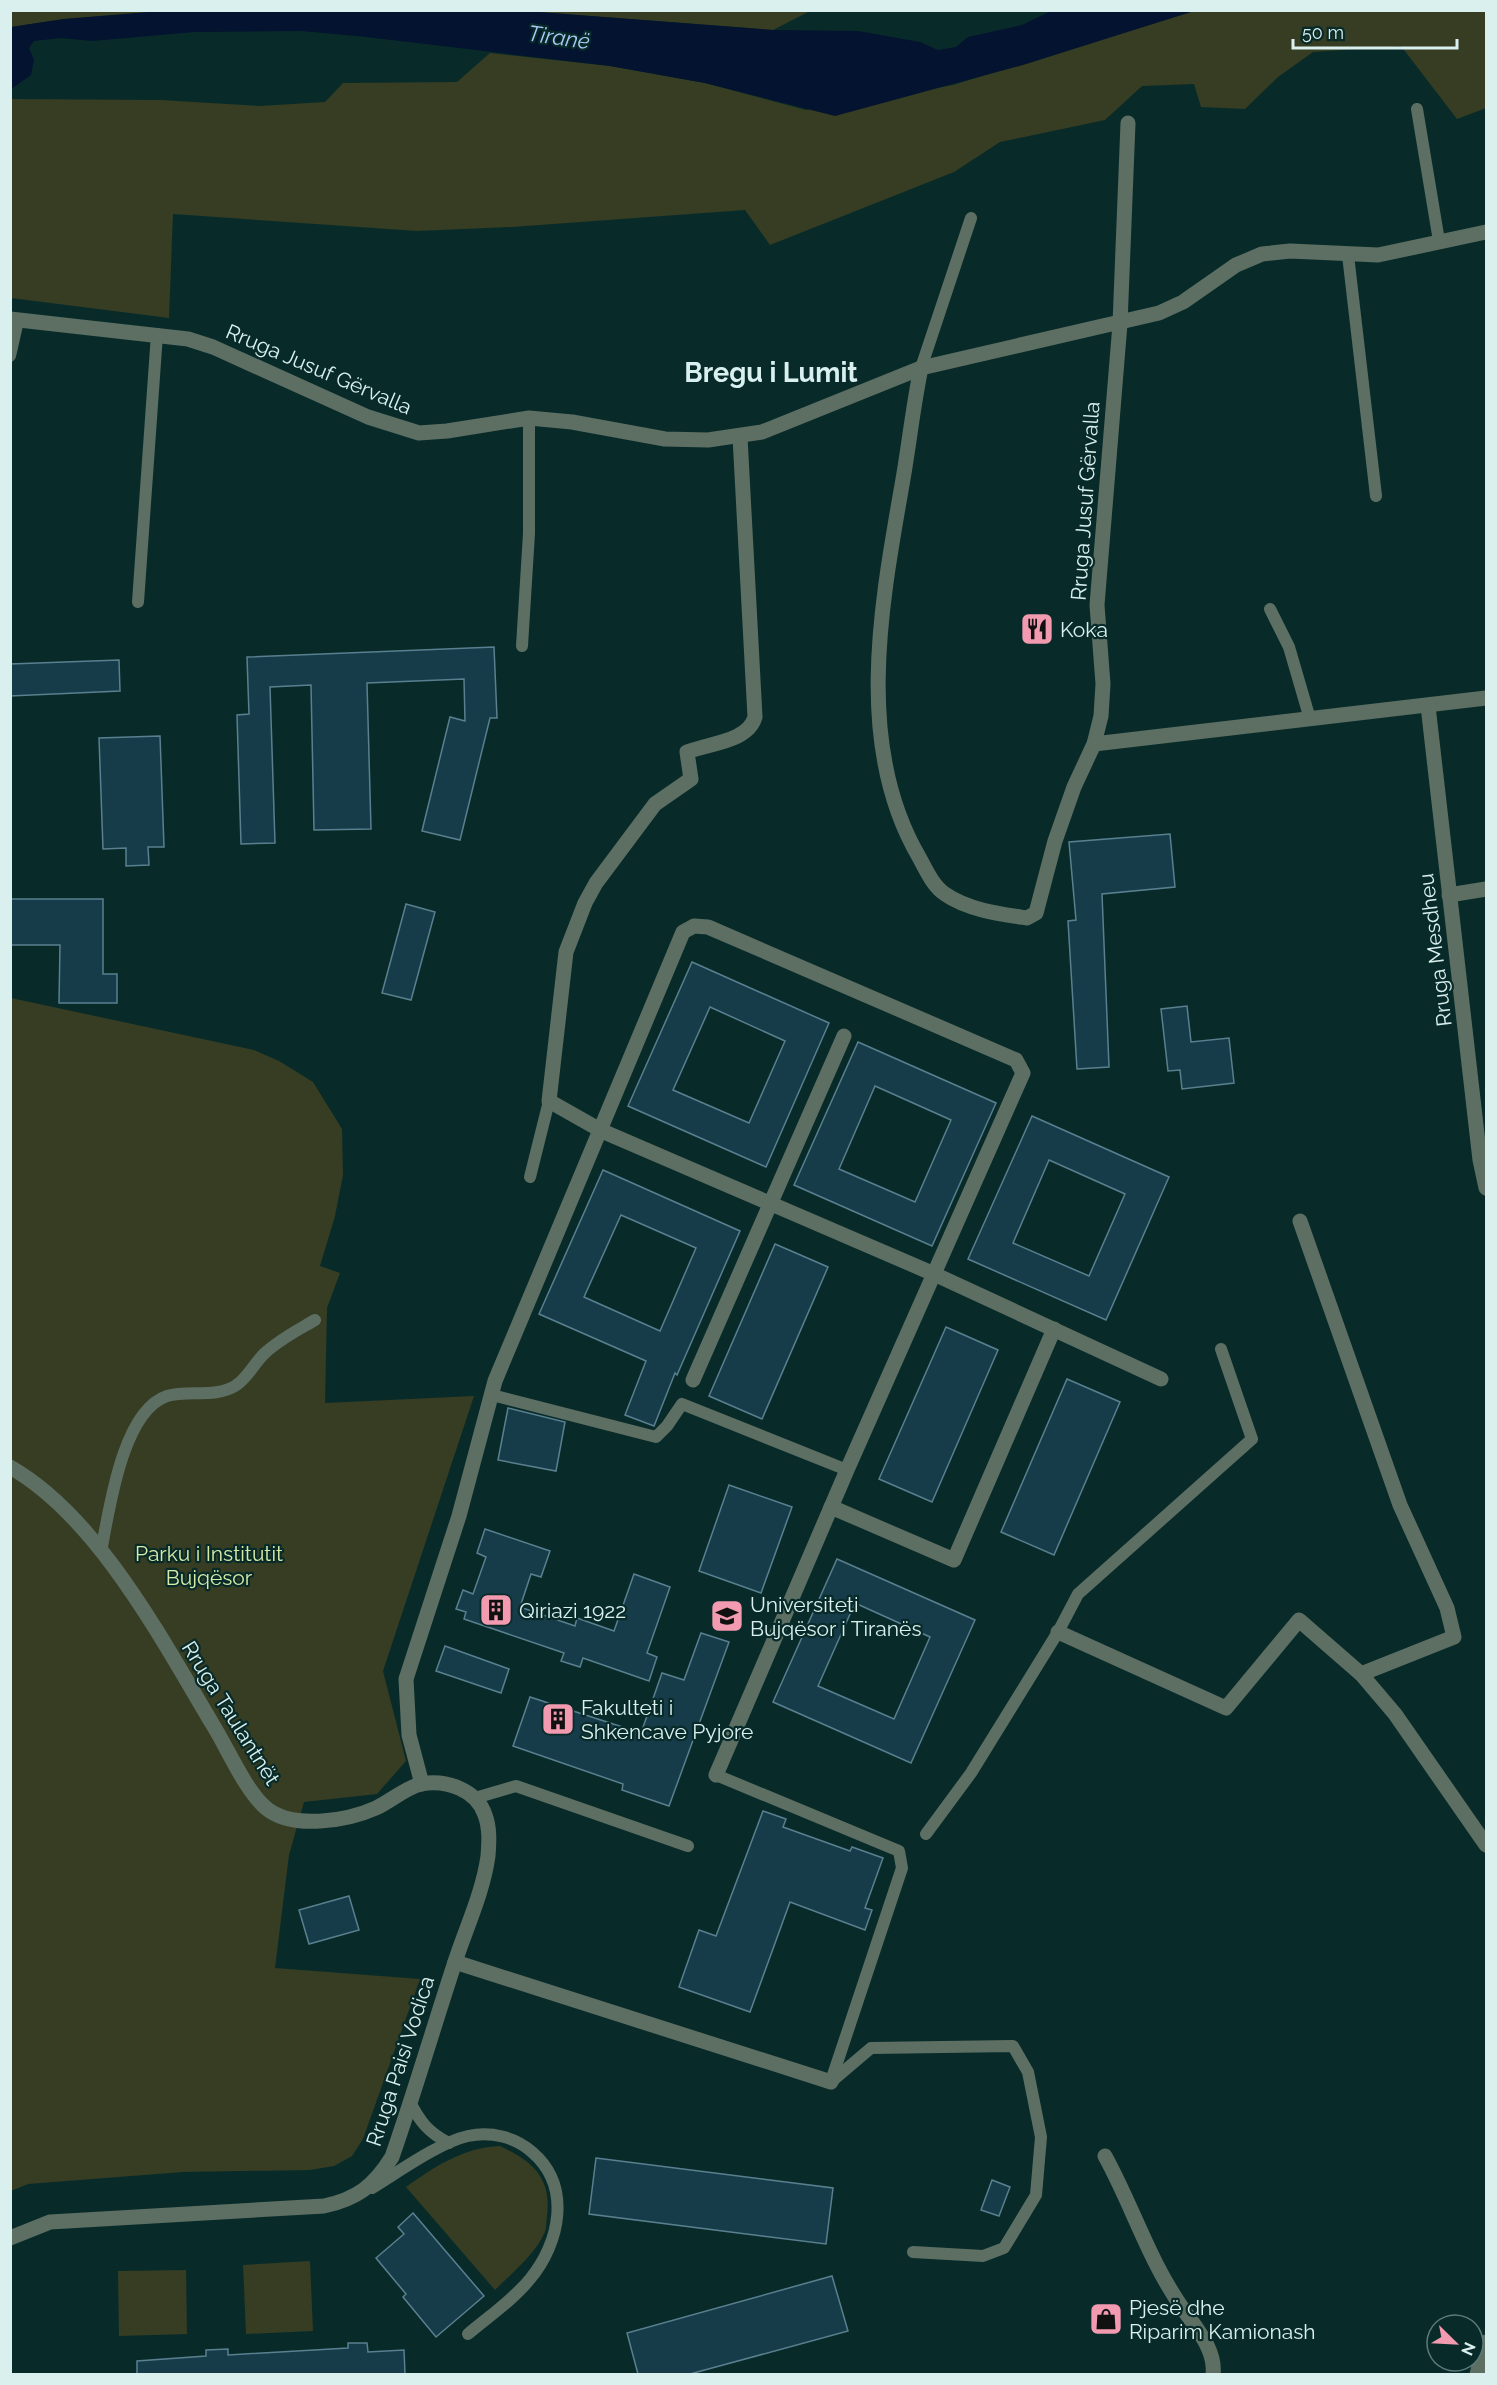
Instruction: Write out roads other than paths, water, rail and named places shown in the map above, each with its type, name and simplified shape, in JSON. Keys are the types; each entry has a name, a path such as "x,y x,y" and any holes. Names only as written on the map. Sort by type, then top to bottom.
{"street":[{"name":"Rruga Jusuf Gërvalla","path":"921,368 881,619 880,722 885,765 899,820 932,881 944,894 970,906 1027,918 1036,913 1055,841 1074,787 1094,744 1101,716 1103,684 1098,604 1120,324 1128,123"},
{"name":"Rruga Jusuf Gërvalla","path":"14,320 157,334 213,347 368,417 419,433 447,431 529,418 572,422 665,440 708,440 762,432 921,368 1067,332 1120,324 1159,314 1183,302 1236,265 1262,254 1290,251 1378,255 1486,232"},
{"path":"740,437 755,717 752,728 744,735 687,752 691,779 655,804 596,883 566,952 549,1101 602,1131 934,1274 1161,1379"},
{"path":"1094,744 1486,698"},
{"name":"Rruga Mesdheu","path":"1428,706 1449,895 1486,1184"},
{"path":"1449,895 1486,889"},
{"path":"475,1798 459,1787 441,1783 422,1784 409,1735 406,1679 459,1516 495,1381 602,1131 683,932 694,926 708,927 1016,1060 1023,1073 847,1470 716,1775"},
{"path":"693,1380 844,1036"},
{"path":"1300,1221 1400,1505 1447,1608 1454,1637 1361,1674"},
{"path":"831,1507 954,1560 1054,1329"},
{"name":"Rruga Taulantnët","path":"10,1467 57,1502 101,1551 180,1670 250,1786 266,1808 286,1819 308,1822 341,1817 372,1810 422,1784"},
{"path":"1058,1632 1226,1708 1299,1620 1361,1674 1430,1761 1486,1845"},
{"name":"Rruga Paisi Vodica","path":"10,2238 50,2222 324,2206 364,2193 380,2177 392,2157 488,1857 489,1834 485,1814 475,1798"},
{"path":"455,1962 831,2082"},
{"path":"1105,2156 1123,2189 1139,2232 1161,2274 1210,2352 1214,2366 1213,2374"},
{"path":"1477,2374 1486,2342"}],"lane":[{"path":"1417,109 1439,241"},
{"path":"921,368 971,218"},
{"path":"1348,255 1376,496"},
{"path":"10,356 14,320"},
{"path":"138,602 157,334"},
{"path":"522,646 529,532 529,418"},
{"path":"1270,609 1289,647 1310,719"},
{"path":"530,1177 549,1101"},
{"path":"101,1551 128,1445 138,1423 150,1407 166,1396 232,1388 245,1378 263,1354 315,1320"},
{"path":"926,1834 971,1773 1058,1632 1078,1594 1252,1439 1221,1349"},
{"path":"492,1395 656,1437 667,1426 682,1404 847,1470"},
{"path":"716,1775 899,1851 902,1868 831,2082"},
{"path":"475,1798 516,1786 688,1846"},
{"path":"831,2082 871,2048 1012,2046 1028,2073 1041,2137 1036,2195 1004,2248 983,2256 914,2252"},
{"path":"410,2102 421,2122 433,2135 449,2143"},
{"path":"364,2193 449,2143 480,2134 496,2134 513,2140 542,2161 557,2191 555,2234 530,2280 468,2334"}],"water":[{"name":"Tiranë","path":"172,10 526,11 773,30 858,31 920,42 938,50 956,47 968,37 1022,25 1051,11 1194,11 1023,65 835,116 705,83 610,66 302,31 195,32 92,41 61,38 34,41 29,48 34,60 31,75 11,89 11,27 64,19"}],"place":[{"name":"Koka","path":"1037,629"},
{"name":"Qiriazi 1922","path":"496,1610"},
{"name":"Universiteti Bujqësor i Tiranës","path":"727,1616"},
{"name":"Fakulteti i Shkencave Pyjore","path":"558,1719"},
{"name":"Pjesë dhe Riparim Kamionash","path":"1106,2319"}],"district":[{"name":"Bregu i Lumit","path":"771,372"}],"park label":[{"name":"Parku i Institutit Bujqësor","path":"209,1565"}]}
